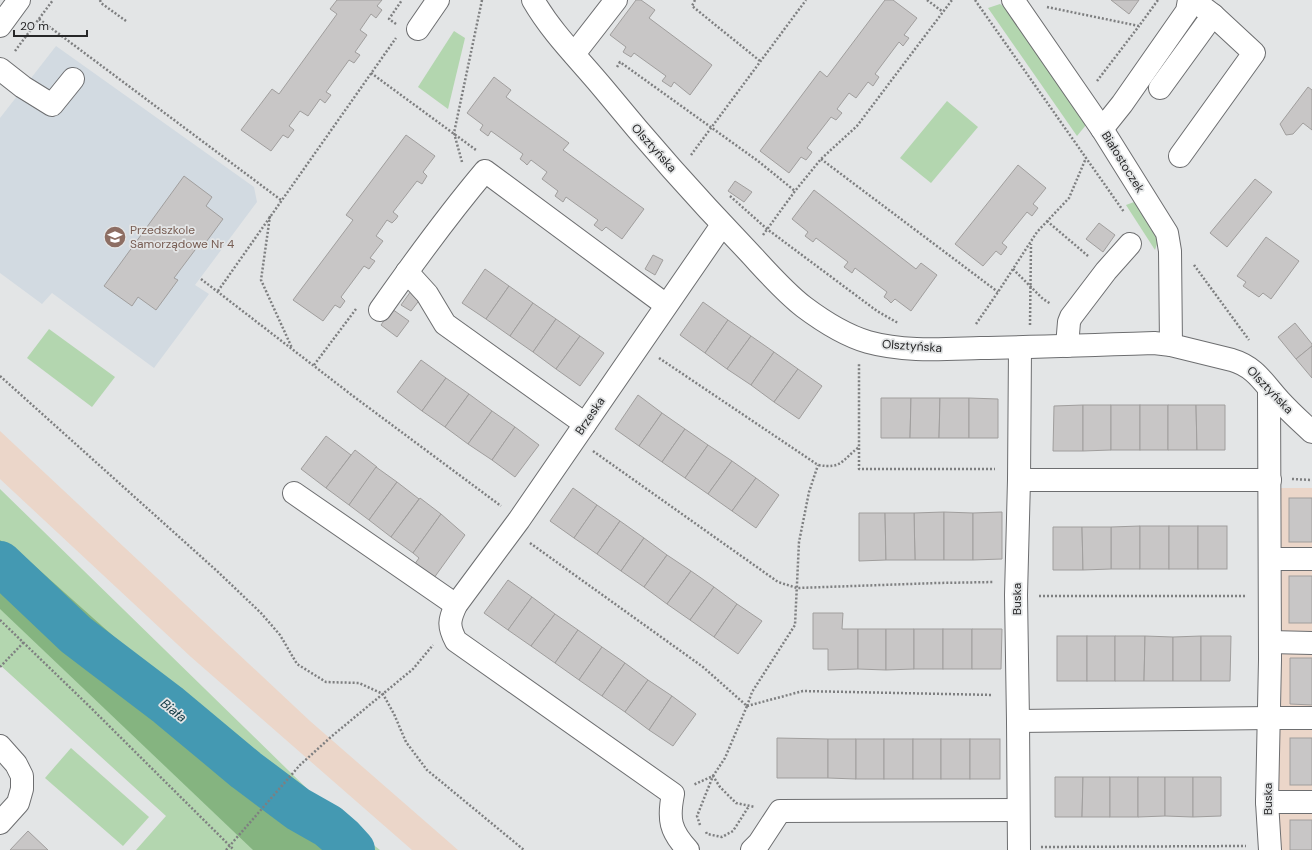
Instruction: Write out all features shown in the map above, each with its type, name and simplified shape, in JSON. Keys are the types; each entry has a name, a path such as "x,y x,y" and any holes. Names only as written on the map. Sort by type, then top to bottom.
{"street":[{"path":"0,26 19,0"},
{"path":"411,29 438,0"},
{"name":"Olsztyńska","path":"533,0 549,24 621,110 722,225 803,306 834,327 860,340 886,346 904,348 1025,348 1154,343 1171,345 1241,362 1248,366 1263,379 1269,389 1281,402 1312,432"},
{"path":"574,54 616,0"},
{"name":"Białostoczek","path":"1013,0 1102,129 1167,233 1170,251 1171,345"},
{"path":"1102,129 1122,104 1187,11 1189,0"},
{"path":"1180,156 1254,53 1213,15 1194,0"},
{"path":"1160,88 1213,15"},
{"path":"1,69 23,87 52,105 73,79"},
{"path":"380,310 407,272 485,171 666,305"},
{"name":"Brzeska","path":"453,615 722,225"},
{"path":"1067,346 1069,322 1072,317 1106,271 1130,244"},
{"path":"407,272 427,294 445,324 580,431"},
{"name":"Buska","path":"1019,848 1016,589 1019,474 1025,348"},
{"name":"Buska","path":"1269,389 1270,642 1267,802 1270,848"},
{"path":"1019,474 1270,480"},
{"path":"294,493 453,615 451,632 456,641 673,794 670,810 672,826 678,840 688,850"},
{"path":"1270,559 1312,559"},
{"path":"1270,642 1312,643"},
{"path":"1018,721 1312,718"},
{"path":"0,746 16,764 22,776 22,789 18,803 0,823"},
{"path":"1267,802 1312,802"},
{"path":"752,850 760,843 780,811 1018,810"}],"path":[{"path":"1,69 53,0"},
{"path":"100,0 100,3 126,21"},
{"path":"218,291 371,73 411,29 389,19 402,0"},
{"path":"470,189 454,133 481,0"},
{"path":"695,0 692,6 760,61"},
{"path":"677,174 806,0"},
{"path":"927,0 943,12"},
{"path":"750,254 795,191 821,159 857,126 952,0"},
{"path":"975,0 1134,226 1135,235 1130,244"},
{"path":"1082,100 1158,0"},
{"path":"1046,6 1139,26"},
{"path":"39,19 281,200"},
{"path":"602,87 620,62 758,161 795,191"},
{"path":"371,73 478,151"},
{"path":"958,349 998,292 1037,232 1069,198 1086,158"},
{"path":"821,159 998,292"},
{"path":"730,196 768,229 877,311 904,326"},
{"path":"270,215 261,280 292,348"},
{"path":"1047,221 1106,271"},
{"path":"1025,348 1030,286 1031,242"},
{"path":"1192,262 1250,342"},
{"path":"1013,269 1044,299 1072,317"},
{"path":"201,279 314,365 515,525 703,666 747,706"},
{"path":"314,365 358,307 380,310"},
{"path":"860,340 859,469 1019,474"},
{"path":"639,345 818,465 839,465 859,447"},
{"path":"0,376 217,571 261,613 280,635 297,664 326,682 359,683 383,694 394,714 406,742 426,770 524,850"},
{"path":"580,431 778,582 797,588 930,583 1016,589 1270,596"},
{"path":"748,806 733,831 722,837 707,834 700,826 697,816 713,776 724,758 752,692 795,625 799,542 809,492 818,465"},
{"path":"226,850 300,765 332,736 413,669 453,615"},
{"path":"0,620 88,704 234,850"},
{"path":"0,667 24,642"},
{"path":"747,706 802,691 1018,695"},
{"path":"673,794 713,776"},
{"path":"713,776 736,803 780,811"},
{"path":"1019,848 1270,848"}],"shaded area":[{"name":"Przedszkole Samorządowe Nr 4","path":"56,46 254,187 257,202 195,285 209,294 154,368 52,293 42,304 0,273 0,118"},
{"path":"0,431 310,721 458,850 412,850 191,657 0,479"},
{"path":"1275,488 1312,488 1312,850 1274,850"}],"green space":[{"path":"1000,4 1006,8 1086,125 1077,136 988,8"},
{"path":"454,31 465,38 448,109 418,87"},
{"path":"947,101 978,127 931,183 900,158"},
{"path":"1134,202 1140,204 1150,220 1158,241 1155,250 1126,205"},
{"path":"49,329 115,377 92,407 27,358"},
{"path":"0,489 331,812 380,850 136,850 166,816 0,665"},
{"path":"0,540 27,559 353,850 253,850 0,609"},
{"path":"71,748 149,817 123,846 45,778"}],"building":[{"path":"337,0 382,0 377,6 382,10 376,18 371,14 360,30 367,35 355,52 360,55 354,63 349,60 326,92 331,95 325,103 320,99 308,116 300,111 289,126 294,130 288,138 283,135 271,151 241,130 272,89 279,94 337,14 330,9"},
{"path":"636,0 641,0 655,10 649,18 712,65 690,95 674,82 671,87 662,81 666,76 634,53 631,57 623,52 626,47 610,35"},
{"path":"885,0 893,0 917,18 904,35 909,38 903,46 899,42 875,74 879,77 873,86 868,82 856,98 849,93 837,109 842,113 836,120 831,117 807,148 812,152 810,155 806,160 801,157 789,173 760,151 820,71 827,77"},
{"path":"1111,0 1139,0 1129,14"},
{"path":"494,77 511,90 506,97 569,143 563,150 644,209 622,239 606,227 602,231 594,225 598,220 566,197 563,202 555,196 558,191 542,179 547,172 531,160 527,165 520,159 523,154 491,131 488,136 480,130 483,125 467,113"},
{"path":"1308,87 1312,90 1312,130 1303,123 1293,134 1286,135 1280,124"},
{"path":"406,135 435,156 423,172 427,176 422,184 417,181 393,212 398,216 396,219 392,223 387,220 376,236 383,241 370,258 375,261 369,269 364,266 341,297 345,301 340,308 335,305 323,321 293,300 353,220 346,215"},
{"path":"1018,165 1046,188 1033,204 1038,208 1032,216 1027,212 1002,243 1007,247 1001,255 996,251 983,266 955,244"},
{"path":"184,176 212,197 206,206 223,219 201,249 198,246 174,278 178,280 156,310 138,297 132,306 104,286"},
{"path":"1255,179 1272,192 1227,247 1210,233"},
{"path":"735,181 752,192 744,202 728,191"},
{"path":"814,190 916,269 921,263 937,275 911,311 895,299 891,303 884,297 887,292 855,268 852,273 844,267 848,262 816,238 813,242 805,236 808,232 792,219"},
{"path":"1099,223 1115,235 1103,252 1086,239"},
{"path":"1266,237 1299,261 1271,299 1263,293 1259,297 1243,286 1246,282 1237,276"},
{"path":"653,255 663,260 655,275 645,269"},
{"path":"485,269 509,286 486,319 462,303"},
{"path":"509,286 533,303 510,336 486,319"},
{"path":"411,291 421,298 411,311 401,305"},
{"path":"703,302 728,320 705,353 680,335"},
{"path":"533,303 556,319 533,352 510,336"},
{"path":"392,309 409,321 397,337 381,325"},
{"path":"556,319 580,336 556,369 533,352"},
{"path":"728,320 751,336 727,369 705,353"},
{"path":"1295,323 1312,344 1312,346 1296,359 1278,337"},
{"path":"580,336 604,353 580,386 556,369"},
{"path":"751,336 774,352 751,385 727,369"},
{"path":"1312,346 1312,378 1296,359"},
{"path":"774,352 798,369 774,402 751,385"},
{"path":"421,360 446,378 422,411 397,392"},
{"path":"798,369 822,386 799,419 774,402"},
{"path":"446,378 469,394 445,427 422,411"},
{"path":"469,394 492,411 468,444 445,427"},
{"path":"638,395 662,413 639,446 615,429"},
{"path":"881,398 911,398 910,438 881,438"},
{"path":"911,398 940,398 939,438 910,438"},
{"path":"940,398 969,398 969,438 939,438"},
{"path":"969,398 998,399 998,438 969,438"},
{"path":"1083,405 1083,451 1053,451 1054,406"},
{"path":"1083,405 1111,405 1111,450 1083,451"},
{"path":"1111,405 1140,405 1140,450 1111,450"},
{"path":"1140,405 1168,405 1168,450 1140,450"},
{"path":"1168,405 1196,405 1197,450 1168,450"},
{"path":"1196,405 1225,405 1225,450 1197,450"},
{"path":"492,411 515,427 492,460 468,444"},
{"path":"662,413 685,429 662,462 639,446"},
{"path":"515,427 539,445 515,477 492,460"},
{"path":"685,429 708,445 685,478 662,462"},
{"path":"326,436 351,455 326,488 301,469"},
{"path":"708,445 732,461 708,494 685,478"},
{"path":"355,450 377,467 349,505 326,488"},
{"path":"732,461 756,478 732,511 708,494"},
{"path":"376,467 397,482 369,520 349,505"},
{"path":"756,478 779,495 756,528 732,511"},
{"path":"397,482 419,499 391,537 369,520"},
{"path":"573,488 597,505 574,538 550,521"},
{"path":"420,498 441,514 413,553 391,537"},
{"path":"1289,498 1312,498 1312,542 1289,542"},
{"path":"597,505 620,521 597,554 574,538"},
{"path":"944,512 944,560 915,560 914,513"},
{"path":"944,512 973,513 973,560 944,560"},
{"path":"1002,512 1002,559 973,560 973,513"},
{"path":"859,513 885,513 886,560 859,561"},
{"path":"885,513 914,513 915,560 886,560"},
{"path":"441,514 465,535 431,582 412,568 419,558 413,553"},
{"path":"620,521 644,538 621,571 597,554"},
{"path":"1140,526 1140,569 1111,569 1111,527"},
{"path":"1140,526 1169,526 1169,569 1140,569"},
{"path":"1169,526 1198,526 1198,569 1169,569"},
{"path":"1198,526 1227,526 1227,569 1198,569"},
{"path":"1053,527 1082,527 1083,570 1053,570"},
{"path":"1082,527 1111,527 1111,569 1083,570"},
{"path":"644,538 667,555 644,587 621,571"},
{"path":"667,555 691,571 667,604 644,587"},
{"path":"691,571 714,587 690,620 667,604"},
{"path":"1289,576 1312,576 1312,623 1289,623"},
{"path":"508,580 532,597 508,630 484,613"},
{"path":"714,587 737,604 714,637 690,620"},
{"path":"532,597 555,614 531,646 508,630"},
{"path":"737,604 762,621 738,654 714,637"},
{"path":"813,613 843,613 842,629 858,629 858,669 828,670 828,649 813,649"},
{"path":"555,614 578,630 555,663 531,646"},
{"path":"858,629 886,629 886,670 858,669"},
{"path":"886,629 914,629 914,669 886,670"},
{"path":"914,629 943,629 943,669 914,669"},
{"path":"943,629 972,629 972,669 943,669"},
{"path":"972,629 1002,629 1001,669 972,669"},
{"path":"578,630 602,647 579,680 555,663"},
{"path":"1057,636 1087,636 1087,681 1057,681"},
{"path":"1087,636 1115,636 1115,681 1087,681"},
{"path":"1115,636 1145,636 1144,681 1115,681"},
{"path":"1145,636 1173,637 1173,681 1144,681"},
{"path":"1201,636 1201,681 1173,681 1173,637"},
{"path":"1201,636 1231,636 1230,681 1201,681"},
{"path":"602,647 625,663 602,696 579,680"},
{"path":"1290,658 1312,658 1312,705 1290,704"},
{"path":"625,663 648,680 625,712 602,696"},
{"path":"648,680 672,696 649,730 625,712"},
{"path":"672,696 696,714 673,746 649,730"},
{"path":"777,738 828,739 828,778 777,778"},
{"path":"1290,738 1312,738 1312,785 1290,785"},
{"path":"828,739 856,739 856,779 828,778"},
{"path":"856,739 884,739 884,779 856,779"},
{"path":"884,739 913,739 913,779 884,779"},
{"path":"913,739 941,739 941,779 913,779"},
{"path":"941,739 970,739 970,779 941,779"},
{"path":"970,739 1000,739 1000,779 970,779"},
{"path":"1055,777 1083,777 1082,817 1055,817"},
{"path":"1083,777 1110,777 1110,817 1082,817"},
{"path":"1110,777 1138,777 1138,817 1110,817"},
{"path":"1138,777 1165,777 1165,816 1138,817"},
{"path":"1165,777 1193,777 1193,817 1165,816"},
{"path":"1193,777 1221,777 1221,816 1193,817"},
{"path":"1290,820 1312,820 1312,850 1290,850"},
{"path":"28,831 48,850 10,850"}],"waterway":[{"name":"Biała","path":"0,563 76,635 168,705 246,770 298,809 328,826 353,850"}],"place":[{"name":"Przedszkole Samorządowe Nr 4","path":"115,237"}]}
